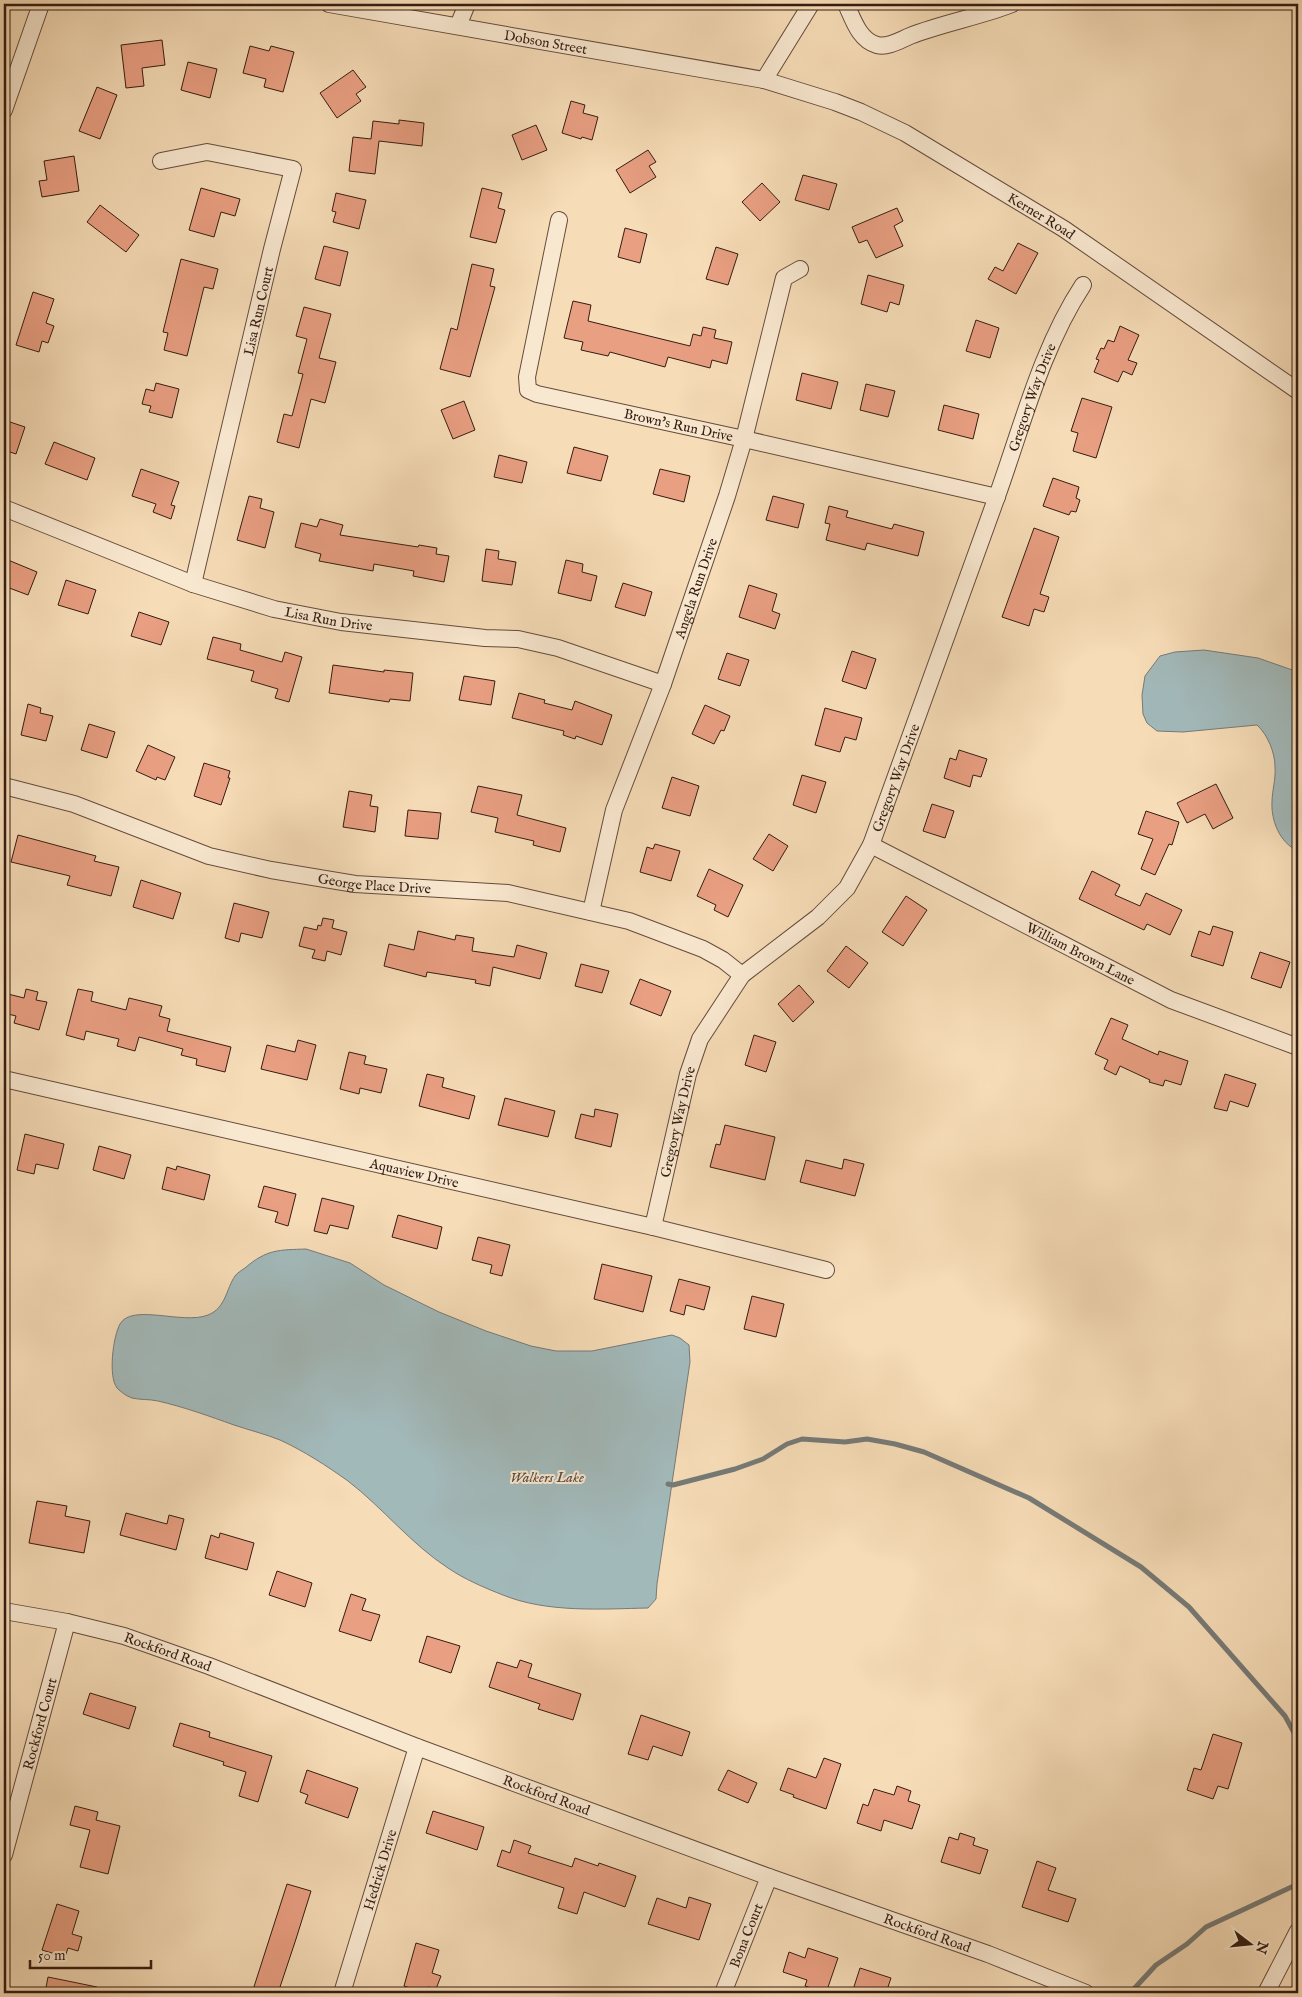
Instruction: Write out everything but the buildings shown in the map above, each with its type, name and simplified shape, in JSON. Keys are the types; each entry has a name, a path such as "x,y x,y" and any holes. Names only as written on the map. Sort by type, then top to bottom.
{"street":[{"path":"4,110 41,4"},
{"name":"Dobson Street","path":"329,4 764,80"},
{"path":"458,26 467,4"},
{"path":"764,80 811,4"},
{"path":"846,4 858,31 879,46 888,46 916,34 1012,4"},
{"name":"Kerner Road","path":"764,80 835,102 905,133 1064,229 1298,391"},
{"name":"Lisa Run Court","path":"161,161 207,152 293,168 193,584"},
{"name":"Brown's Run Drive","path":"559,220 527,378 528,390 537,394 744,439 997,498"},
{"name":"Angela Run Drive","path":"591,912 614,810 663,684 727,496 744,439 784,278 800,268"},
{"name":"Gregory Way Drive","path":"653,1227 691,1065 700,1039 742,975 818,917 847,888 871,845 1034,391 1057,331 1083,285"},
{"name":"Lisa Run Drive","path":"4,508 193,584 274,609 341,622 485,638 518,639 558,648 663,684"},
{"name":"George Place Drive","path":"4,786 74,804 209,856 271,870 355,884 508,893 629,921 703,949 723,960 742,975"},
{"name":"William Brown Lane","path":"871,845 1171,1000 1298,1048"},
{"name":"Aquaview Drive","path":"4,1079 653,1227 826,1270"},
{"name":"Rockford Road","path":"4,1611 68,1622 124,1636 209,1666 417,1747 769,1877 988,1954 1086,1993"},
{"name":"Rockford Court","path":"4,1855 68,1622"},
{"name":"Hedrick Drive","path":"342,1993 417,1747"},
{"name":"Bona Court","path":"723,1993 769,1877"},
{"path":"1266,1993 1298,1931"}],"water":[{"path":"1204,650 1258,658 1298,672 1298,851 1286,843 1275,824 1272,809 1275,771 1274,756 1268,739 1257,725 1183,732 1157,731 1147,723 1143,714 1142,695 1145,676 1160,656 1175,652"},
{"name":"Walkers Lake","path":"306,1249 350,1263 384,1285 439,1312 486,1331 531,1346 556,1351 592,1351 672,1335 689,1345 690,1362 656,1599 648,1608 575,1609 538,1605 503,1595 475,1583 448,1568 409,1537 348,1481 298,1449 280,1440 187,1409 158,1401 132,1398 117,1388 114,1382 112,1366 114,1347 117,1330 126,1318 135,1315 185,1318 208,1315 219,1308 236,1275 260,1257 274,1252"}],"waterway":[{"path":"668,1484 673,1485 735,1469 763,1459 787,1444 802,1439 845,1442 867,1439 924,1452 1029,1498 1141,1567 1189,1607 1285,1716 1298,1740"},
{"path":"1132,1991 1156,1965 1187,1944 1206,1927 1298,1884"}]}
